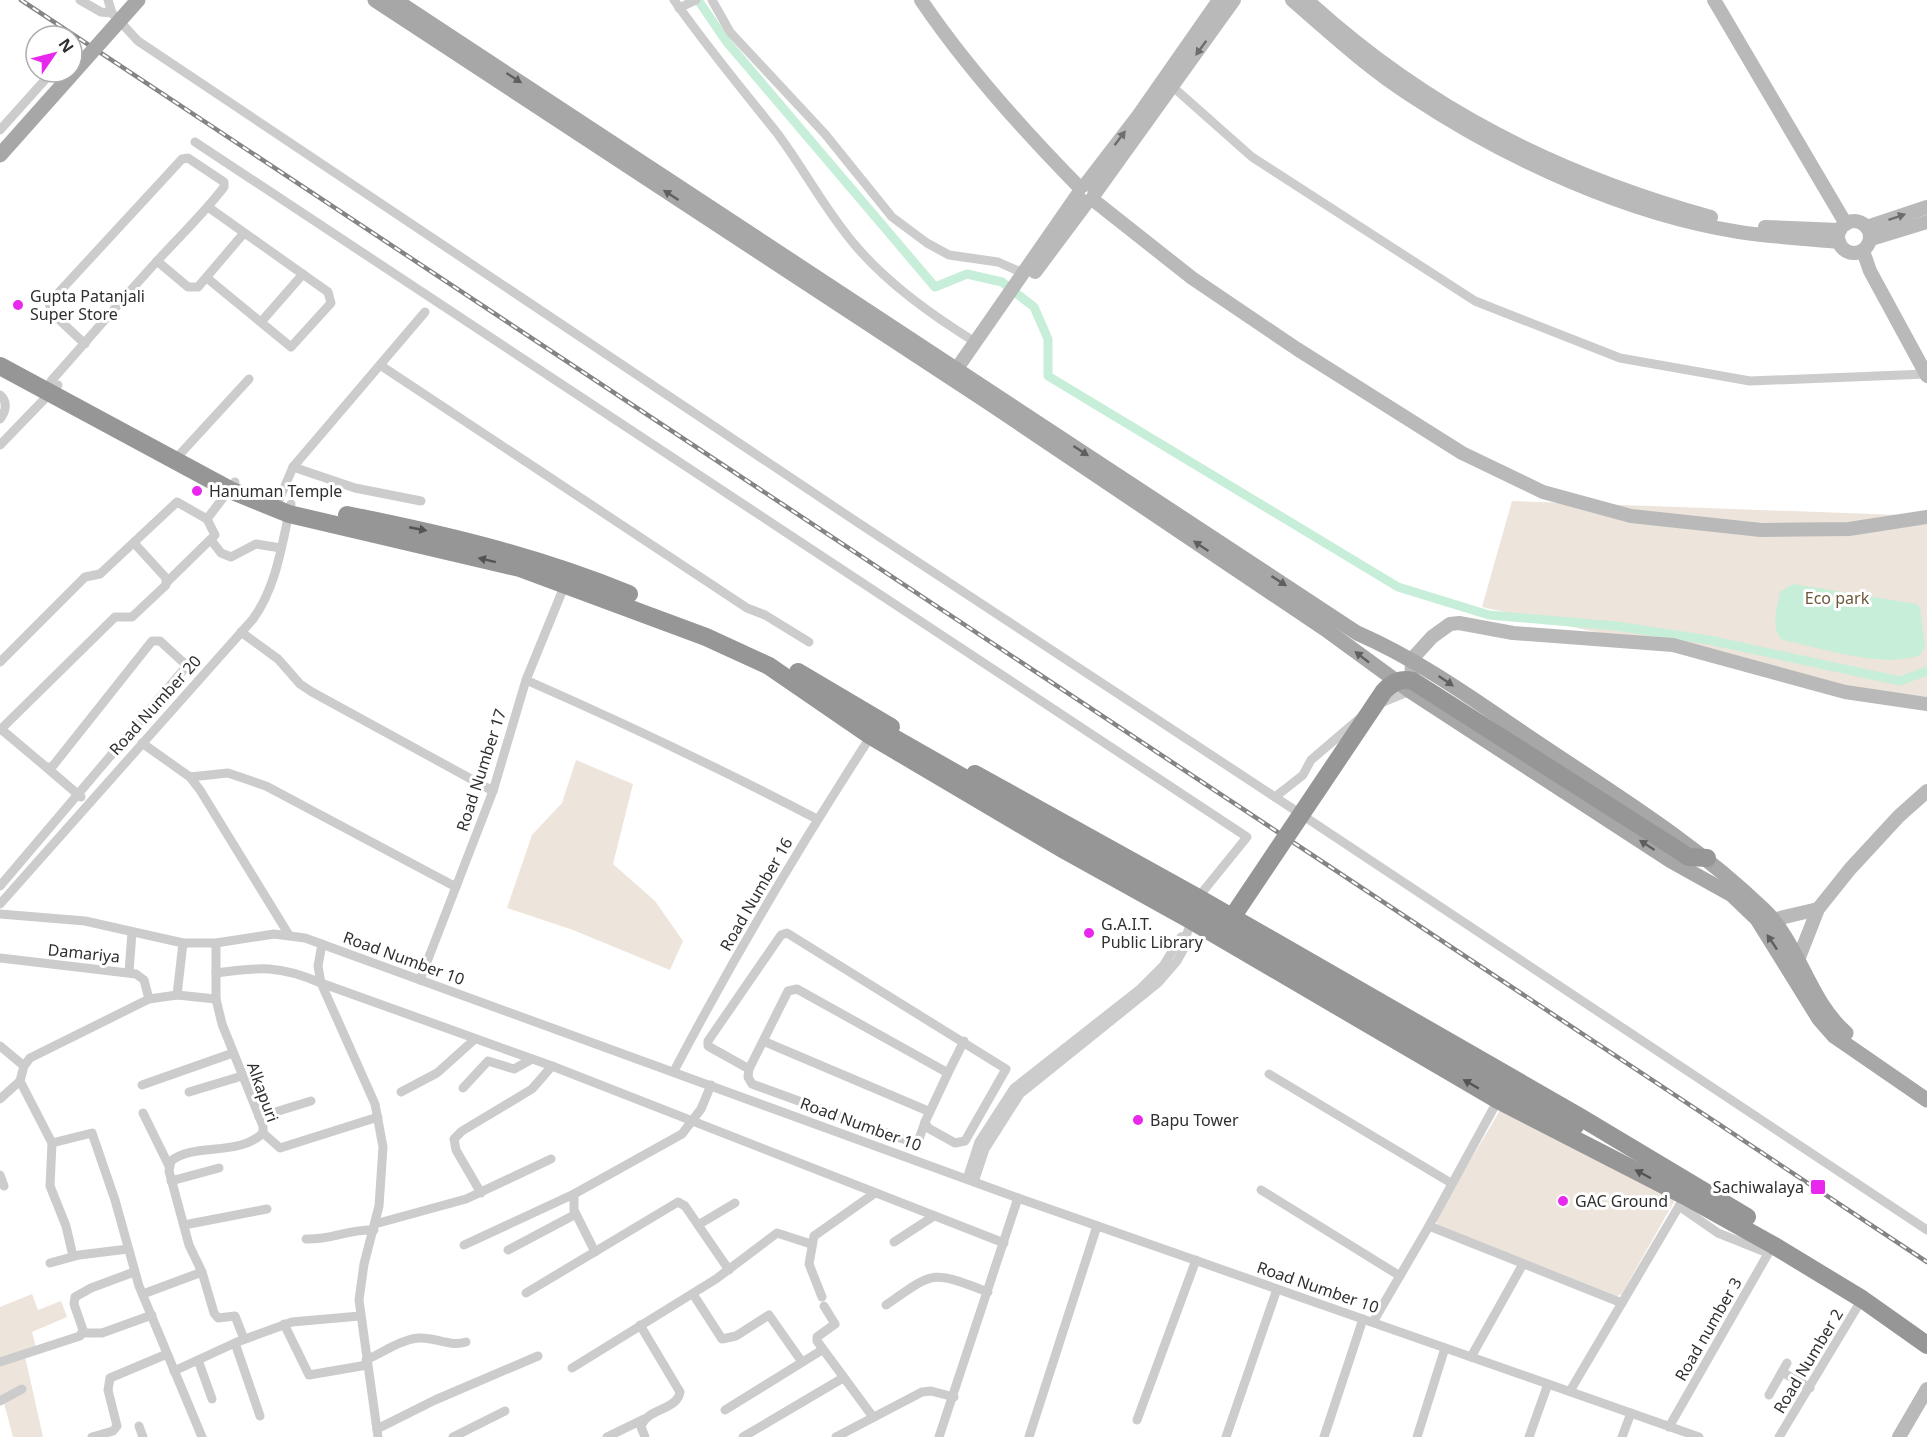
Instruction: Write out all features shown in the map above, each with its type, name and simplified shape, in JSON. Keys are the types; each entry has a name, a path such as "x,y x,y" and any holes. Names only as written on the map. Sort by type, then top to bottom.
{"highway":[{"path":"0,353 53,386 232,486 286,506 452,536 569,577 768,654 859,719 1189,928 1252,956 1498,1100 1598,1141 1867,1289 1927,1332"},
{"path":"0,366 53,386 181,453 232,486"},
{"path":"1226,928 1372,707 1391,684 1401,680 1413,681 1702,866"},
{"path":"859,719 1197,897 1580,1117 1598,1141"},
{"path":"859,719 1578,1128 1682,1201 1862,1299 1927,1345"},
{"path":"1252,956 1265,936"}],"main road":[{"path":"0,156 138,0"},
{"path":"375,0 1357,633 1412,659 1702,866 1772,920 1798,960 1825,1009 1840,1028 1855,1041 1927,1088"},
{"path":"395,0 957,375 1410,691 1671,861 1702,866 1757,919 1819,1019 1834,1036 1927,1100"}],"street":[{"path":"80,0 101,12 112,13"},
{"path":"108,0 112,13 138,41 847,516 1927,1230"},
{"path":"712,0 730,32 825,134 892,218 919,238 949,255 998,262 1023,278"},
{"path":"921,0 959,54 1029,135 1086,194 1192,278 1297,349 1462,453 1543,492 1631,516 1761,530 1849,529 1927,517"},
{"path":"1086,194 1219,0"},
{"path":"957,375 1023,278 1086,194 1173,87 1234,0"},
{"path":"1173,87 1252,157 1475,301 1620,358 1750,381 1927,375 1869,271 1867,239 1859,222 1841,232 1759,235 1715,227 1639,206 1563,178 1486,142 1411,96 1356,56 1292,0"},
{"path":"1307,0 1377,58 1440,103 1502,138 1582,175 1658,202 1723,220 1768,227 1841,232"},
{"path":"1714,0 1841,232 1849,253 1867,239 1927,207"},
{"path":"695,1 676,4 790,151 854,243 892,281 943,322 975,342"},
{"path":"0,130 41,84"},
{"path":"195,142 1247,837 1197,897 1188,941 1177,961 1031,1084 1012,1105 982,1147 970,1180"},
{"path":"0,445 53,386 85,344 157,261 208,207 224,188 224,182 188,158 182,159 49,303 52,313 85,344"},
{"path":"207,278 286,345 295,346 331,303 328,292 208,207"},
{"path":"1867,239 1927,222"},
{"path":"157,261 188,287 198,287 244,233"},
{"path":"261,322 303,274"},
{"path":"957,375 975,342 1010,299"},
{"name":"Road Number 20","path":"0,904 261,607 268,593 280,548 293,467 425,312"},
{"path":"380,365 747,608 765,615 808,642"},
{"path":"181,453 249,379"},
{"path":"0,395 6,407 0,419"},
{"path":"293,467 355,488 421,501"},
{"path":"207,519 232,486"},
{"path":"0,662 85,577 100,574 177,502 207,519 215,535 211,540 132,617 116,617 1,730 89,804"},
{"path":"211,540 221,554 231,557 256,544 280,548"},
{"path":"134,543 167,582"},
{"name":"Road Number 17","path":"420,980 493,791 526,680 569,577"},
{"path":"1275,797 1303,775 1311,760 1344,729 1389,697 1410,691 1412,659 1437,633 1450,624 1459,623 1513,633 1673,645 1845,692 1927,705"},
{"path":"241,632 278,659 300,684 312,692 493,791"},
{"path":"0,886 184,668 183,660 160,641 152,641 56,764 46,767"},
{"path":"526,680 656,741 698,757 817,819"},
{"name":"Road Number 16","path":"674,1071 724,978 817,819 859,719"},
{"path":"142,743 190,777 290,935"},
{"path":"190,777 228,774 266,786 456,887"},
{"path":"1798,960 1818,909 1850,869 1899,816 1927,791"},
{"path":"1772,920 1818,909"},
{"name":"Road Number 10","path":"0,914 85,921 183,943 216,943 254,936 290,935 322,944 1018,1198 1631,1413 1672,1431 1699,1437"},
{"path":"129,972 132,932"},
{"path":"749,1069 711,1049 708,1041 781,935 787,933 1004,1066 1007,1072 965,1141"},
{"path":"177,995 183,943"},
{"name":"Alkapuri","path":"169,1166 180,1156 232,1147 256,1139 263,1133 259,1117 233,1053 216,999 216,943"},
{"path":"322,944 318,966 321,983 367,1083 378,1117 383,1166 375,1227 361,1283 360,1316 378,1433 425,1404 538,1356"},
{"name":"Damariya","path":"0,958 129,972 144,980 149,999"},
{"path":"216,973 258,966 280,969 321,983 552,1066 1004,1243"},
{"path":"948,1073 797,989 788,991 749,1069 748,1077 752,1084 914,1143 919,1139 928,1111 948,1073 964,1041"},
{"path":"0,1099 20,1081 24,1066 30,1059 149,999 177,995 216,999"},
{"path":"401,1092 432,1077 475,1040"},
{"path":"763,1041 928,1111"},
{"path":"0,1046 24,1066"},
{"path":"142,1085 233,1053"},
{"path":"463,1088 488,1062 514,1069 532,1059"},
{"path":"481,1193 456,1150 454,1139 462,1131 532,1089 552,1066"},
{"path":"1269,1074 1451,1183"},
{"path":"189,1092 242,1077"},
{"path":"20,1081 52,1143 50,1186 66,1226 73,1256"},
{"path":"464,1245 573,1194 674,1141 693,1122 711,1085"},
{"path":"1324,1437 1368,1320 1400,1276 1430,1226 1451,1183 1498,1100"},
{"path":"259,1117 311,1101"},
{"path":"143,1113 169,1166 190,1250 202,1272 214,1314 218,1318 235,1316 260,1416"},
{"path":"263,1133 280,1148 378,1117"},
{"path":"925,1122 928,1128 955,1143 965,1141 982,1147"},
{"path":"52,1143 92,1133 115,1200 134,1272 202,1437"},
{"path":"306,1239 328,1240 349,1230 375,1227 455,1203 551,1159"},
{"path":"171,1181 219,1168"},
{"path":"0,1175 4,1186"},
{"path":"1261,1190 1400,1276"},
{"path":"873,1417 816,1339 834,1324 809,1264 811,1244 820,1229 875,1193"},
{"path":"573,1194 571,1203 595,1252"},
{"path":"939,1437 1018,1198"},
{"path":"1570,1392 1682,1201"},
{"path":"526,1293 678,1202 685,1206 729,1270"},
{"path":"698,1226 735,1203"},
{"path":"183,1223 267,1209"},
{"path":"508,1250 576,1214"},
{"path":"894,1242 934,1216"},
{"path":"1029,1437 1097,1226"},
{"path":"1430,1226 1622,1303"},
{"path":"572,1368 693,1294 777,1233 811,1244"},
{"path":"50,1263 73,1256 128,1249"},
{"name":"Road number 3","path":"1672,1431 1770,1249"},
{"path":"1137,1420 1196,1260"},
{"path":"1471,1357 1523,1264"},
{"path":"82,1333 83,1327 74,1304 75,1298 91,1288 134,1272"},
{"path":"143,1294 202,1272"},
{"path":"886,1305 931,1276 949,1278 988,1292"},
{"path":"1226,1437 1278,1289"},
{"path":"693,1294 722,1339 736,1336 769,1315 802,1362"},
{"name":"Road Number 2","path":"1779,1437 1862,1299"},
{"path":"0,1362 82,1333 102,1333 152,1315"},
{"path":"174,1371 284,1324 306,1319 360,1316"},
{"path":"284,1324 309,1375 366,1363 413,1339 426,1338 453,1345 466,1342"},
{"path":"607,1437 677,1400 680,1392 640,1325"},
{"path":"1417,1437 1445,1348"},
{"path":"725,1410 822,1350"},
{"path":"92,1437 113,1431 117,1426 108,1390 110,1378 167,1354"},
{"path":"198,1360 212,1399"},
{"path":"1769,1395 1787,1363"},
{"path":"1782,1372 1810,1388"},
{"path":"743,1437 843,1378"},
{"path":"1529,1437 1548,1384"},
{"path":"0,1401 22,1389"},
{"path":"1899,1437 1927,1389"},
{"path":"836,1437 922,1392 931,1391 954,1397"},
{"path":"453,1437 505,1411"},
{"path":"1622,1437 1631,1413"},
{"path":"644,1419 641,1427 645,1437"},
{"path":"139,1426 143,1437"}],"green space":[{"name":"Eco park","path":"1512,501 1927,516 1927,697 1844,687 1482,607"},
{"path":"576,760 633,784 613,864 655,901 683,941 670,970 573,930 507,908 532,835 562,803"},
{"name":"GAC Ground","path":"1502,1107 1676,1198 1622,1294 1617,1296 1437,1225 1436,1218"},
{"path":"32,1294 38,1310 61,1301 67,1317 32,1332 36,1347 24,1352 43,1437 13,1437 3,1399 0,1399 0,1307"}],"shaded area":[{"path":"1793,584 1917,604 1920,608 1925,647 1920,655 1888,660 1852,656 1783,640 1776,630 1776,611 1780,592"}],"waterway":[{"path":"698,0 726,41 935,287 967,274 1002,282 1034,307 1048,339 1048,376 1398,587 1489,615 1616,626 1709,640 1900,681 1927,671"}],"railway":[{"path":"21,0 1927,1262"}],"place":[{"name":"Gupta Patanjali Super Store","path":"18,305"},
{"name":"Hanuman Temple","path":"197,491"},
{"name":"G.A.I.T. Public Library","path":"1089,933"},
{"name":"Bapu Tower","path":"1138,1120"},
{"name":"Sachiwalaya","path":"1818,1187"},
{"name":"GAC Ground","path":"1563,1201"}]}
